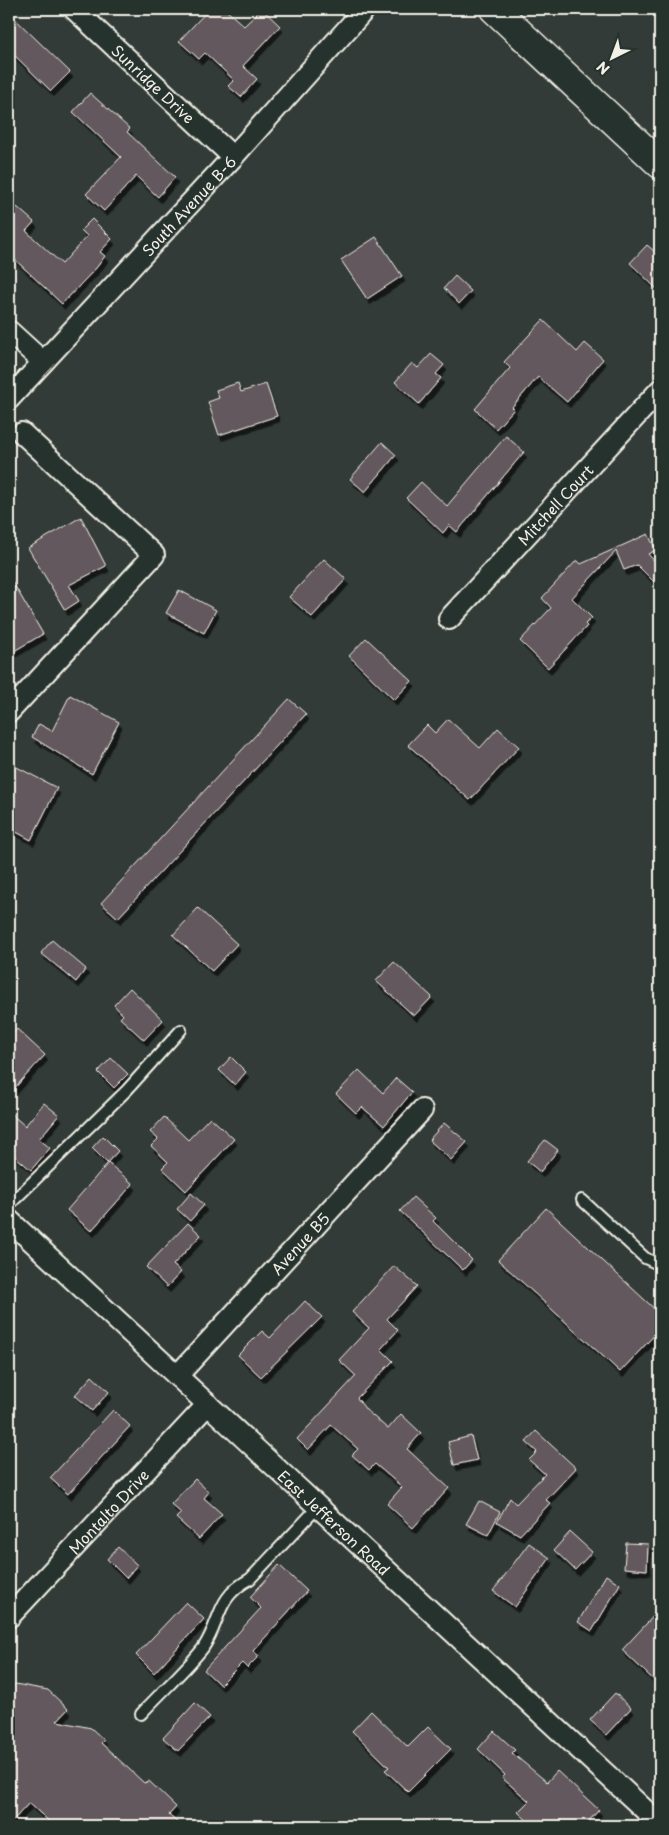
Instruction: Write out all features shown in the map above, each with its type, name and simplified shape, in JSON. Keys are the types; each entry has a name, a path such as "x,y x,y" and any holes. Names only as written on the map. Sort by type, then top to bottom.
{"street":[{"name":"Sunridge Drive","path":"74,9 233,157"},
{"name":"South Avenue B-6","path":"9,399 233,157 365,9"},
{"path":"494,9 660,164"},
{"path":"9,331 43,362"},
{"name":"Mitchell Court","path":"449,619 660,390"},
{"path":"9,712 154,555 22,433"},
{"name":"Avenue B5","path":"177,1376 422,1110"},
{"name":"East Jefferson Road","path":"9,1220 660,1824"},
{"name":"Montalto Drive","path":"9,1618 208,1404"}],"lane":[{"path":"9,1205 127,1090 181,1030"},
{"path":"582,1200 645,1258 660,1266"},
{"path":"141,1714 203,1647 225,1599 238,1586 250,1579 318,1506"}],"building":[{"path":"209,9 225,9 244,26 262,9 280,26 243,66 257,79 241,97 228,86 234,80 205,53 199,59 179,41"},
{"path":"9,13 70,72 51,91 9,50"},
{"path":"90,93 130,129 127,132 175,177 158,197 136,176 104,211 86,194 121,157 73,112"},
{"path":"17,207 34,222 26,231 62,264 87,236 81,230 92,219 112,239 100,252 105,256 97,267 62,304 9,254 9,214"},
{"path":"376,237 402,276 367,299 341,260"},
{"path":"647,245 660,256 660,292 630,263"},
{"path":"455,276 471,291 459,304 444,288"},
{"path":"543,320 577,352 585,343 603,359 567,402 538,377 496,429 475,409 510,368 504,362"},
{"path":"431,354 444,365 436,374 441,378 419,404 395,382 412,363 418,368"},
{"path":"238,383 241,392 266,384 277,416 219,435 208,402 219,398 216,390"},
{"path":"506,436 524,452 457,532 449,525 443,533 406,498 421,482 447,506"},
{"path":"382,442 396,455 365,492 350,479"},
{"path":"81,517 106,566 69,585 79,601 65,610 28,548"},
{"path":"648,534 656,550 648,554 660,567 660,588 637,565 624,570 616,551 572,598 592,618 585,624 587,626 548,668 520,641 551,608 542,598 577,560 581,564"},
{"path":"324,559 346,579 312,617 289,597"},
{"path":"9,576 43,634 9,654"},
{"path":"179,590 216,610 204,633 166,613"},
{"path":"366,638 412,681 394,700 349,656"},
{"path":"70,695 119,722 92,774 32,737 39,724 52,731"},
{"path":"289,699 306,714 118,918 101,903"},
{"path":"448,719 480,748 498,728 519,747 470,800 408,745 427,725 435,733"},
{"path":"9,763 57,788 31,840 9,828"},
{"path":"198,908 237,944 212,971 173,935"},
{"path":"52,940 86,969 76,982 41,953"},
{"path":"394,962 432,997 414,1016 376,981"},
{"path":"130,988 163,1020 144,1040 120,1018 123,1015 114,1005"},
{"path":"17,1029 45,1055 9,1094 9,1038"},
{"path":"231,1057 246,1072 235,1085 219,1070"},
{"path":"111,1058 128,1074 114,1088 98,1072"},
{"path":"359,1070 383,1093 396,1078 412,1092 384,1126 362,1107 356,1113 336,1094"},
{"path":"44,1103 59,1115 39,1139 50,1148 31,1170 9,1151 9,1112 25,1126"},
{"path":"164,1117 188,1140 210,1117 234,1139 186,1191 162,1168 168,1162 151,1146 158,1139 150,1132"},
{"path":"444,1123 467,1142 451,1160 429,1140"},
{"path":"103,1136 118,1151 107,1163 92,1148"},
{"path":"545,1140 558,1150 540,1172 527,1161"},
{"path":"108,1163 133,1184 91,1231 67,1210"},
{"path":"191,1193 204,1205 190,1221 177,1209"},
{"path":"413,1197 436,1218 433,1221 472,1260 463,1270 400,1211"},
{"path":"546,1208 660,1314 660,1329 620,1372 498,1260"},
{"path":"188,1223 201,1235 173,1265 181,1272 167,1287 146,1267"},
{"path":"394,1266 417,1286 387,1319 398,1330 381,1349 393,1361 357,1398 366,1410 388,1429 401,1414 421,1433 407,1449 449,1488 413,1528 387,1504 402,1487 375,1464 369,1470 352,1455 358,1449 331,1425 308,1450 297,1439 356,1376 339,1360 369,1328 352,1312"},
{"path":"305,1301 322,1317 261,1377 238,1355 262,1331 270,1338"},
{"path":"92,1376 109,1392 92,1411 75,1395"},
{"path":"113,1410 130,1426 68,1494 50,1478"},
{"path":"536,1431 576,1468 546,1500 550,1503 520,1535 497,1522 510,1498 516,1504 545,1474 529,1460 537,1452 526,1442"},
{"path":"471,1436 477,1460 454,1465 448,1442"},
{"path":"195,1479 209,1492 204,1498 222,1514 199,1539 176,1518 181,1513 171,1504"},
{"path":"479,1501 500,1512 488,1535 466,1524"},
{"path":"570,1532 592,1552 575,1570 554,1550"},
{"path":"529,1543 550,1558 515,1607 493,1591"},
{"path":"626,1543 648,1544 647,1570 624,1568"},
{"path":"118,1547 137,1565 126,1578 107,1559"},
{"path":"279,1565 307,1591 253,1651 259,1656 247,1668 242,1663 220,1685 204,1670 261,1608 250,1597"},
{"path":"606,1575 620,1584 592,1631 578,1622"},
{"path":"186,1602 204,1619 154,1673 136,1655"},
{"path":"660,1609 660,1686 622,1650"},
{"path":"15,1684 48,1690 68,1709 57,1721 91,1728 104,1740 101,1743 144,1783 149,1781 176,1807 169,1815 181,1826 54,1826 29,1803 9,1825 9,1691"},
{"path":"615,1693 631,1708 606,1735 590,1720"},
{"path":"195,1703 210,1717 178,1751 163,1738"},
{"path":"371,1711 408,1747 428,1727 451,1749 408,1792 385,1770 389,1767 352,1731"},
{"path":"494,1731 515,1750 512,1753 547,1782 557,1771 599,1810 584,1826 533,1826 518,1812 529,1801 502,1778 505,1775 478,1749"}]}
